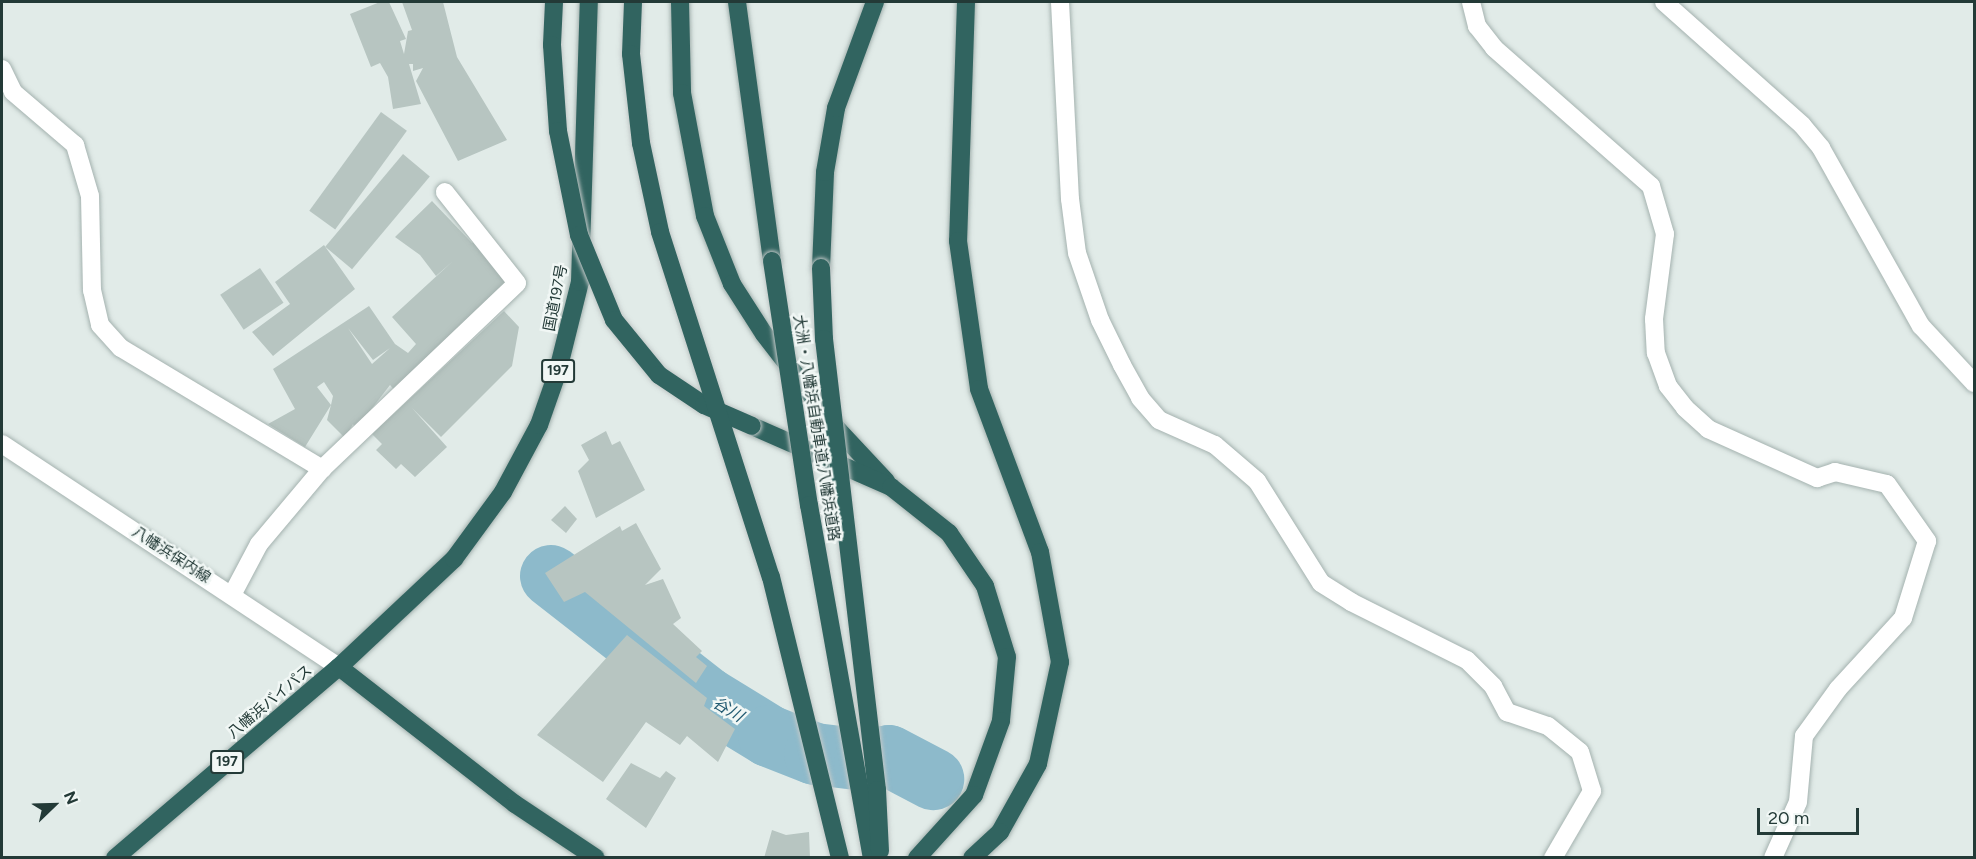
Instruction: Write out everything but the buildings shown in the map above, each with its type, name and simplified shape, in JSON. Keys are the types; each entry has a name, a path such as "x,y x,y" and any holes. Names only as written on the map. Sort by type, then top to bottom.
{"highway":[{"path":"554,2 552,45 558,131 579,236 614,320 659,375 704,405 891,487"},
{"name":"国道197号","path":"339,667 454,559 503,492 539,424 557,374 580,282 589,2"},
{"path":"633,2 632,54 641,143 660,232 771,577 840,858"},
{"path":"680,2 682,93 705,216 732,284 764,334 839,431 891,487 949,533 985,586 1007,657 1001,721 974,795 917,858"},
{"name":"大洲・八幡浜自動車道;八幡浜道路","path":"737,2 772,261 809,505 872,858"},
{"path":"875,2 836,108 825,172 821,268 824,339 877,790 880,858"},
{"path":"966,2 958,146 958,240 979,389 1040,552 1060,662 1038,764 1000,832 972,858"},
{"path":"339,667 515,804 596,858"},
{"name":"八幡浜バイパス","path":"115,858 339,667"}],"street":[{"path":"1060,2 1070,199 1077,253 1100,320 1140,398 1159,420 1215,445 1257,482 1321,583 1351,602 1467,660 1493,686 1507,712 1548,726 1580,752 1592,791 1553,858"},
{"path":"1471,2 1477,26 1494,48 1651,186 1665,234 1654,319 1656,353 1668,386 1686,408 1708,429 1817,478 1835,472 1887,484 1927,541 1903,618 1838,689 1804,736 1798,802 1773,858"},
{"path":"1664,2 1802,125 1821,148 1922,326 1974,383"},
{"path":"2,69 13,92 75,145 90,196 92,290 100,325 121,348 322,469"},
{"path":"232,595 259,544 322,469 517,284 445,192"},
{"name":"八幡浜保内線","path":"2,444 339,667"}],"waterway":[{"name":"谷川","path":"551,576 707,698 769,736 815,754 865,760 889,756 933,779"}]}
